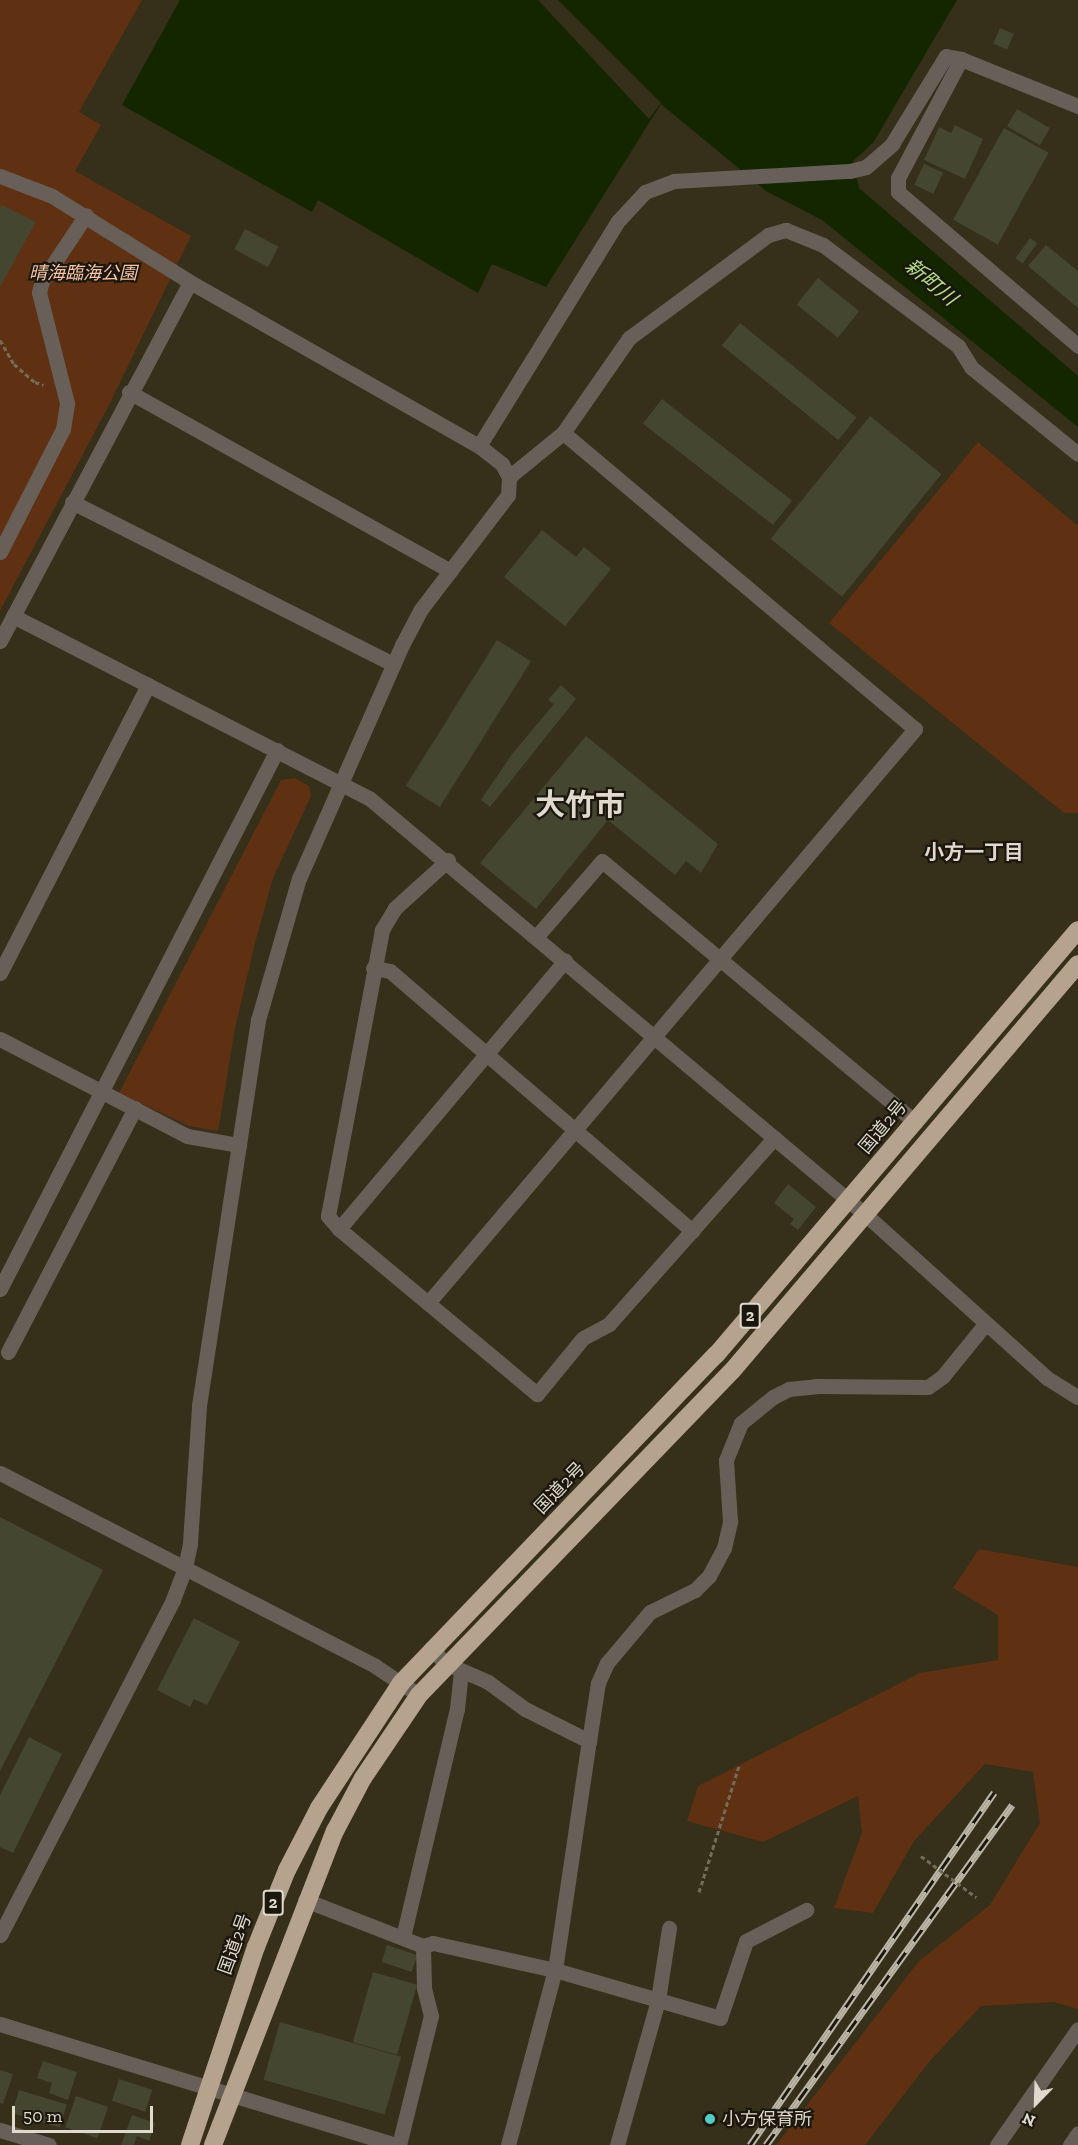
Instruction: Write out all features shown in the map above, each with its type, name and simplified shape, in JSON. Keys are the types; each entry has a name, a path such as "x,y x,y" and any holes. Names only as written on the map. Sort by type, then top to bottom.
{"highway":[{"name":"国道2号","path":"190,2145 255,1947 287,1870 319,1808 401,1683 431,1648 716,1354 849,1201 1078,930"},
{"name":"2","path":"213,2145 305,1900 363,1778 419,1695 453,1667 732,1371 1078,964"}],"street":[{"path":"478,446 618,221 645,192 674,181 850,171 866,167 885,152 937,65 946,56 961,59 1078,106"},
{"path":"961,59 898,178 898,192 1078,346"},
{"path":"0,176 36,188 86,215 190,282 478,446 502,464 509,477 508,495 421,609 339,782 298,878 278,940 258,1020 199,1407 190,1544 185,1568 172,1600 0,1935"},
{"path":"0,552 63,429 68,403 63,391 39,292 42,281 86,215"},
{"path":"509,477 563,433 629,338 768,235 786,230 823,245 958,346 972,368 1078,454"},
{"path":"0,641 129,393 190,282"},
{"path":"129,393 450,571"},
{"path":"428,1303 721,961 915,729 563,433"},
{"path":"72,502 393,664"},
{"path":"13,616 369,798 448,860 866,1215 1047,1378 1078,1397"},
{"path":"0,972 148,685"},
{"path":"0,1289 277,750"},
{"path":"448,860 395,908 382,930 328,1216 339,1229 537,1394 583,1338 609,1324 774,1138"},
{"path":"537,936 602,861 915,1122"},
{"path":"339,1229 565,961"},
{"path":"373,968 390,970 692,1231"},
{"path":"0,1039 101,1089 187,1136 239,1145"},
{"path":"8,1352 135,1107"},
{"path":"508,2145 555,1970 598,1683 607,1663 650,1612 695,1590 709,1576 724,1548 730,1521 726,1460 741,1423 773,1397 789,1389 816,1386 928,1387 944,1376 986,1323"},
{"path":"0,1473 185,1568 401,1683 419,1695"},
{"path":"431,1648 453,1667 489,1682 525,1708 589,1740"},
{"path":"403,1937 457,1709 453,1667"},
{"path":"305,1900 423,1946 433,1942 555,1970 720,2018 746,1941 806,1910"},
{"path":"617,2145 658,2000 669,1928"},
{"path":"0,2024 207,2089 397,2145 431,2016 424,1987 423,1946"},
{"path":"997,2145 1078,2029"},
{"path":"0,2130 48,2145"},
{"path":"1070,2145 1078,2133"}],"path":[{"path":"0,340 24,374 34,382 63,391"},
{"path":"699,1892 739,1766"},
{"path":"921,1856 976,1897"}],"green space":[{"name":"晴海臨海公園","path":"0,0 142,0 79,112 101,125 75,171 191,236 108,407 0,611"},
{"path":"978,442 1078,526 1078,813 1064,813 829,623"},
{"path":"295,778 309,786 311,796 273,878 235,1028 218,1131 189,1126 119,1093 281,780"},
{"path":"979,1549 1078,1567 1078,2009 1054,2002 981,2006 929,2062 865,2145 776,2145 919,1961 990,1905 1040,1823 1033,1772 985,1764 914,1841 873,1913 834,1908 862,1833 858,1796 763,1842 687,1821 698,1786 920,1673 998,1660 998,1615 953,1588"}],"water":[{"name":"新町川","path":"180,0 957,0 873,143 853,161 859,188 1078,376 1078,427 822,220 766,191 661,104 546,287 492,264 478,293 318,200 312,212 122,105"}],"pier":[{"path":"538,0 558,0 661,103 649,119"}],"building":[{"path":"1000,28 1014,34 1007,50 993,44"},
{"path":"1017,109 1050,128 1040,145 1007,126"},
{"path":"955,125 983,139 965,179 924,160 939,127 951,133"},
{"path":"1004,128 1049,153 998,245 953,220"},
{"path":"924,164 943,173 933,194 914,185"},
{"path":"2,205 36,222 0,287 0,209"},
{"path":"245,229 279,247 268,267 234,249"},
{"path":"1030,238 1037,243 1023,264 1015,258"},
{"path":"1046,245 1078,271 1078,308 1028,266"},
{"path":"818,278 859,311 838,338 797,304"},
{"path":"740,323 857,417 838,440 722,346"},
{"path":"662,399 792,501 773,525 643,423"},
{"path":"870,416 941,474 842,597 771,539"},
{"path":"542,530 576,557 584,547 611,569 565,626 504,577"},
{"path":"497,640 531,661 440,807 406,786"},
{"path":"561,685 576,699 490,807 481,800 512,754 554,704 548,700"},
{"path":"586,736 718,844 701,873 686,861 675,875 608,820 536,909 480,863"},
{"path":"788,1184 816,1207 798,1230 790,1224 794,1219 774,1203"},
{"path":"0,1517 103,1570 0,1771"},
{"path":"194,1618 240,1642 207,1705 194,1699 190,1707 157,1690"},
{"path":"29,1737 62,1754 13,1853 0,1847 0,1795"},
{"path":"387,1945 417,1955 412,1972 381,1962"},
{"path":"373,1972 417,1985 397,2055 353,2042"},
{"path":"280,2022 401,2057 385,2114 263,2080"},
{"path":"43,2061 77,2072 68,2100 49,2093 52,2083 37,2078"},
{"path":"0,2070 13,2074 3,2104 0,2103"},
{"path":"119,2079 152,2090 145,2112 112,2101"},
{"path":"19,2090 67,2105 60,2128 12,2113"},
{"path":"76,2096 108,2107 97,2138 65,2127"},
{"path":"132,2115 155,2123 149,2141 137,2136 134,2145 121,2145"}],"railway":[{"path":"750,2145 994,1792"},
{"path":"766,2145 1012,1805"}],"place":[{"name":"小方保育所","path":"710,2119"}],"district":[{"name":"大竹市","path":"580,805"},
{"name":"小方一丁目","path":"974,852"}]}
